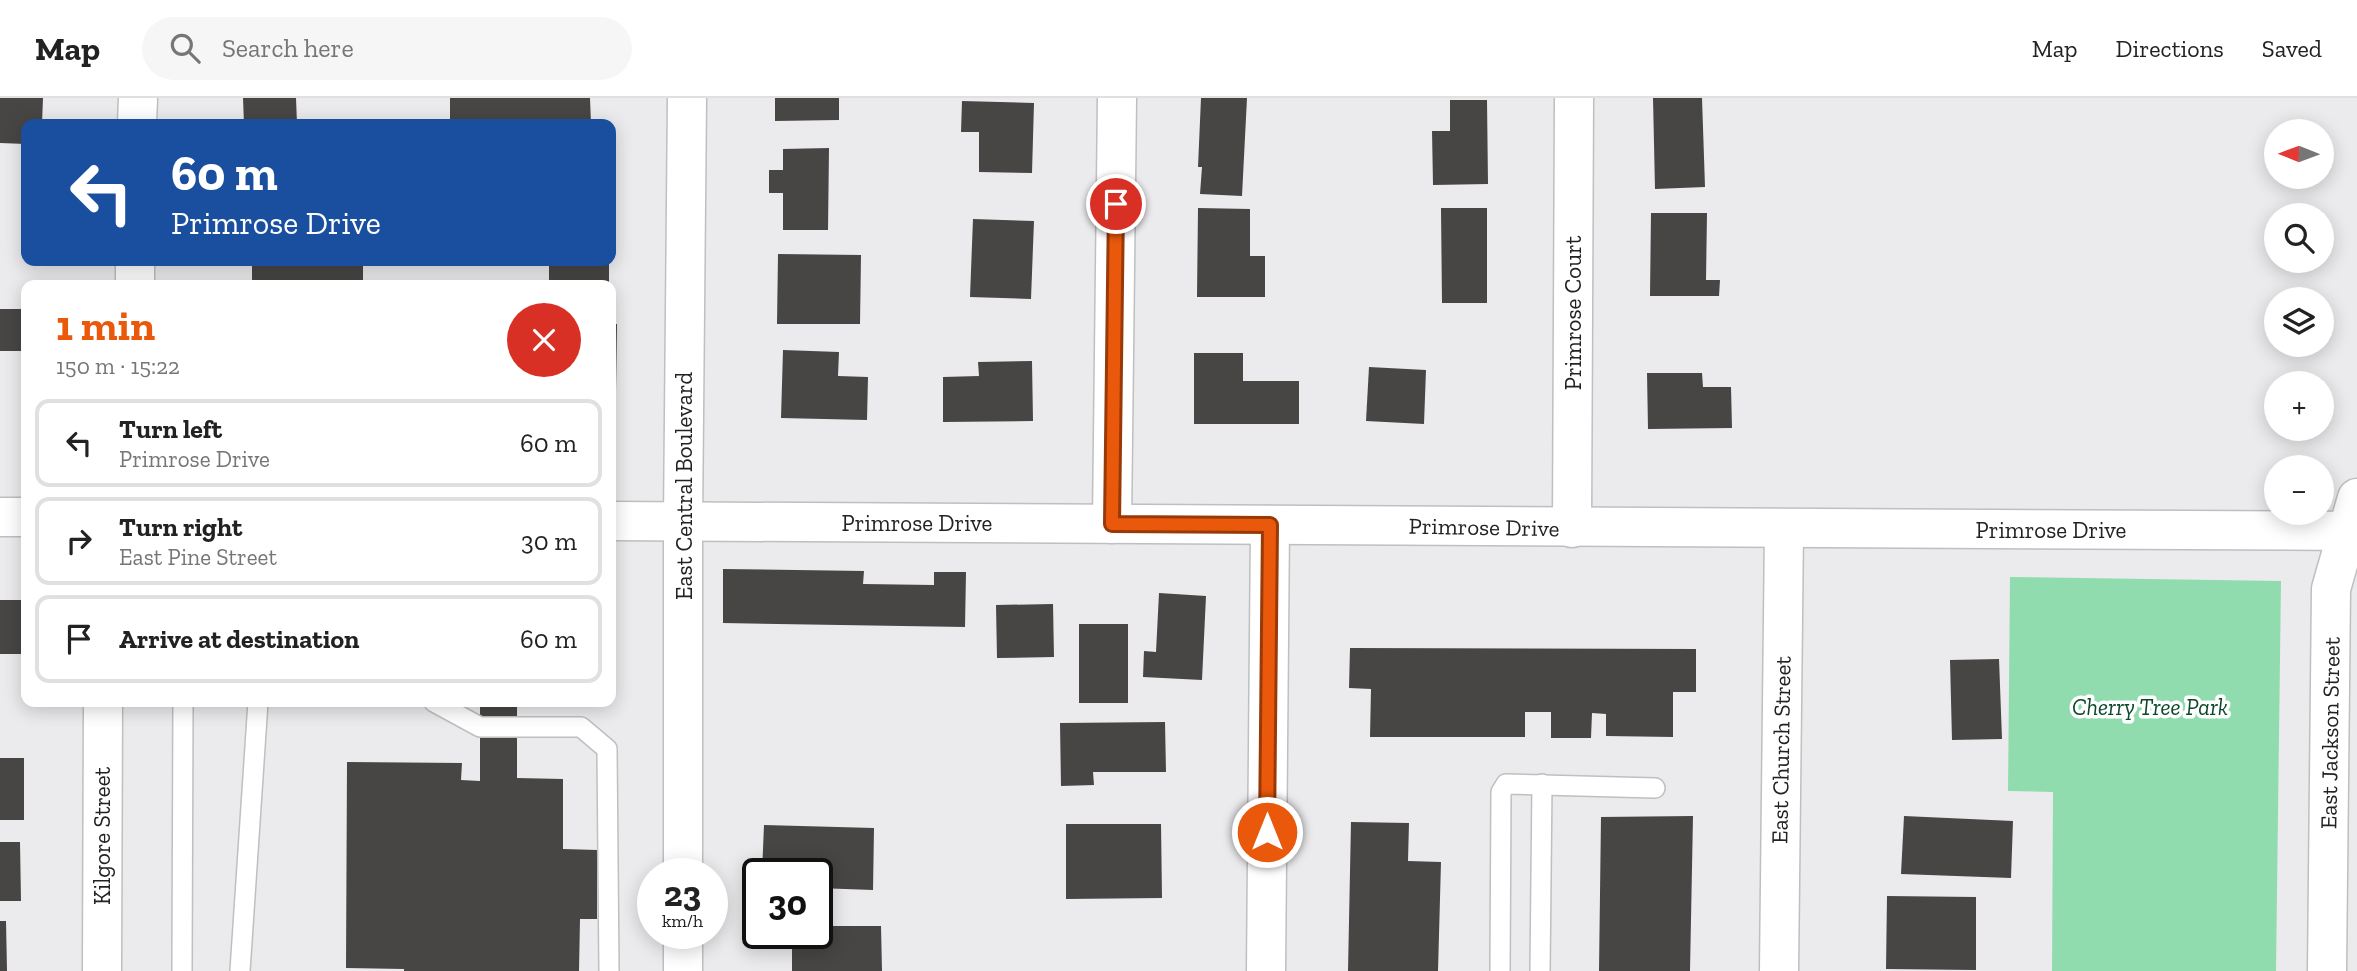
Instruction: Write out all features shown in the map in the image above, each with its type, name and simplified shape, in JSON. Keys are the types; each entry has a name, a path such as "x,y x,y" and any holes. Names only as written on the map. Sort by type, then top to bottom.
{"street":[{"path":"137,119 138,98"},
{"name":"East Central Boulevard","path":"683,858 687,98"},
{"path":"1112,524 1117,98"},
{"name":"Primrose Court","path":"1572,528 1573,98"},
{"path":"0,517 21,517"},
{"name":"Primrose Drive","path":"616,521 1783,529 2354,520"},
{"name":"East Jackson Street","path":"2327,971 2332,589 2354,520"},
{"path":"1266,971 1270,525"},
{"name":"East Church Street","path":"1779,971 1783,529"},
{"name":"Kilgore Street","path":"102,971 103,707"},
{"path":"683,949 683,971"}],"lane":[{"path":"182,971 183,707"},
{"path":"240,971 258,707"},
{"path":"442,707 480,727 581,727 607,749 609,971"},
{"path":"1500,971 1501,792 1506,784 1655,788"},
{"path":"1540,971 1542,784"}],"green space":[{"name":"Cherry Tree Park","path":"2010,577 2281,581 2276,971 2052,971 2053,792 2008,791"}],"building":[{"path":"0,98 43,98 42,119 21,119 21,144 0,143"},
{"path":"243,98 296,98 297,119 244,119"},
{"path":"450,98 590,98 591,119 450,119"},
{"path":"775,98 839,98 839,120 775,121"},
{"path":"1201,98 1247,98 1242,196 1200,194 1202,167 1198,167"},
{"path":"1653,98 1702,98 1705,187 1655,189"},
{"path":"1450,100 1487,100 1488,184 1433,185 1432,131 1450,131"},
{"path":"962,101 1034,103 1032,173 979,172 979,132 961,132"},
{"path":"829,148 828,230 783,230 783,193 769,193 769,170 783,170 783,149"},
{"path":"1198,208 1250,209 1250,256 1265,256 1265,297 1197,297"},
{"path":"1441,208 1487,208 1487,303 1442,303"},
{"path":"1651,213 1707,213 1706,280 1720,280 1719,296 1650,296"},
{"path":"973,219 1034,221 1031,299 970,297"},
{"path":"778,254 861,255 860,324 777,324"},
{"path":"252,266 363,266 363,280 252,280"},
{"path":"549,266 609,266 609,280 549,280"},
{"path":"0,309 21,309 21,351 0,351"},
{"path":"616,324 617,324 616,391"},
{"path":"783,350 839,352 838,376 868,377 867,420 781,418"},
{"path":"1194,353 1243,353 1243,381 1299,381 1299,424 1194,424"},
{"path":"1032,361 1033,421 943,422 943,377 979,376 978,362"},
{"path":"1369,367 1426,370 1424,424 1366,421"},
{"path":"1647,373 1702,373 1703,387 1731,387 1732,428 1648,429"},
{"path":"723,569 864,571 863,584 934,585 934,572 966,572 965,627 723,623"},
{"path":"1159,593 1206,596 1202,680 1143,677 1144,651 1156,652"},
{"path":"0,600 21,600 21,654 0,654"},
{"path":"1053,604 1054,657 997,658 996,605"},
{"path":"1079,624 1128,624 1128,703 1079,703"},
{"path":"1350,648 1696,649 1696,692 1673,692 1673,737 1606,736 1606,714 1592,713 1591,738 1551,738 1551,712 1525,712 1525,737 1370,737 1371,689 1349,688"},
{"path":"1999,659 2002,739 1952,740 1950,660"},
{"path":"480,707 517,707 517,778 563,779 563,849 597,850 597,919 580,919 579,971 404,971 346,968 347,762 462,763 461,780 480,781"},
{"path":"1165,722 1166,772 1093,772 1094,785 1061,786 1060,723"},
{"path":"0,758 24,758 24,820 0,820"},
{"path":"1693,816 1690,971 1599,971 1601,817"},
{"path":"1904,816 2013,821 2011,878 1901,874"},
{"path":"1351,822 1409,823 1408,861 1441,862 1438,971 1348,971"},
{"path":"1066,824 1161,824 1162,898 1066,899"},
{"path":"764,825 874,828 873,890 833,889 833,858 763,858"},
{"path":"0,842 20,842 21,901 0,901"},
{"path":"1887,896 1976,897 1976,970 1886,969"},
{"path":"0,921 6,921 7,971 0,971"},
{"path":"833,926 881,926 882,971 792,971 792,949 833,949"}],"route":[{"path":"1116,204 1112,524 1270,525 1267,832"}]}
